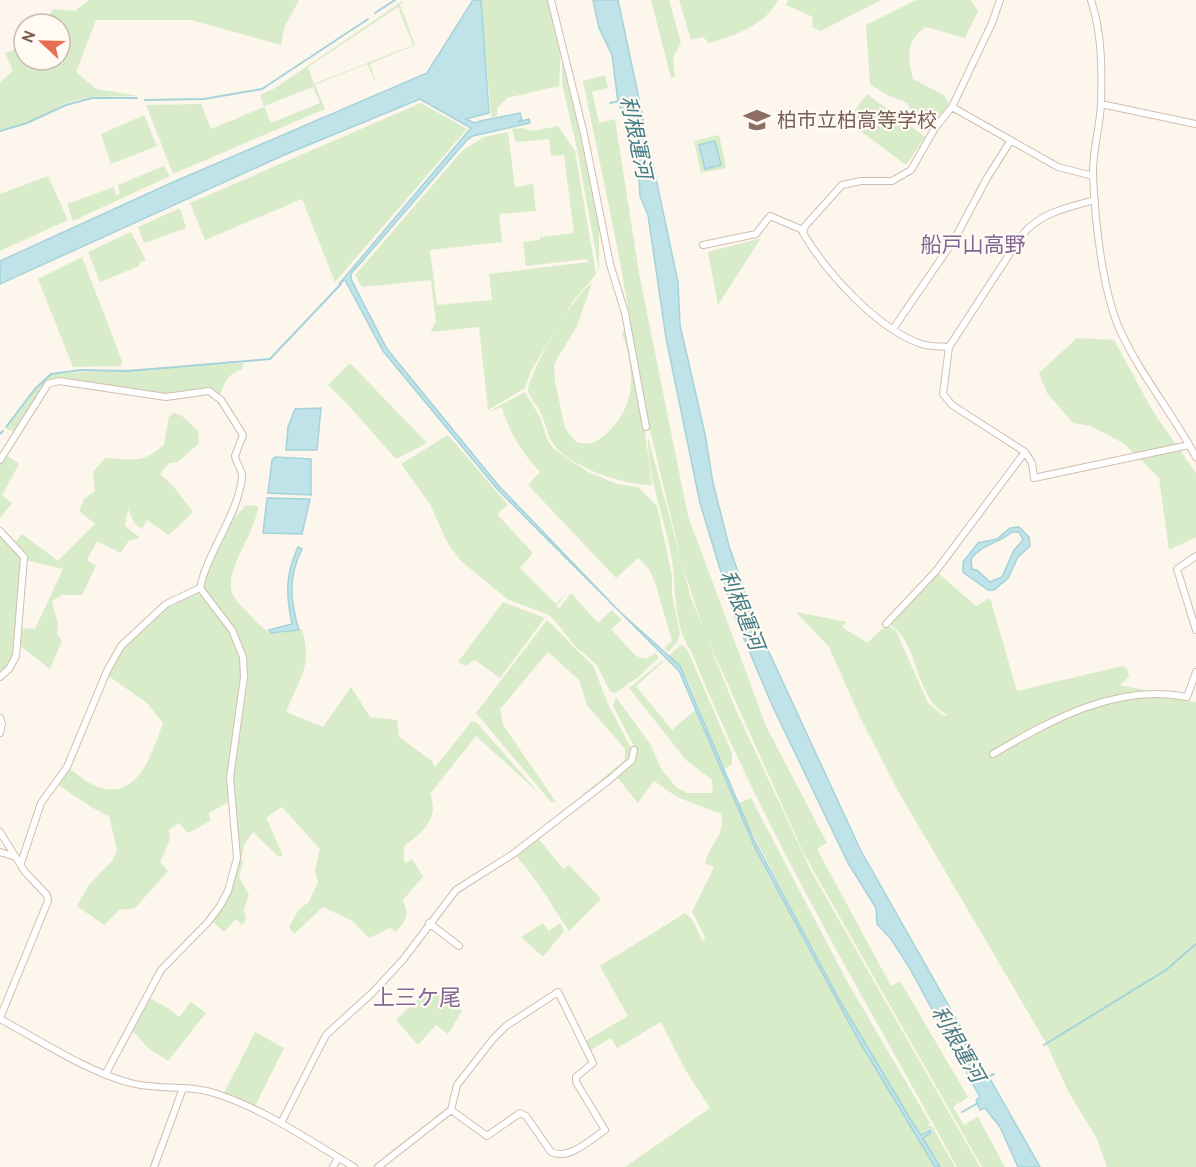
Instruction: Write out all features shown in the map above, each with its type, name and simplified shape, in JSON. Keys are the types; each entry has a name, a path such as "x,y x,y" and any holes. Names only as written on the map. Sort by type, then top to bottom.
{"street":[{"path":"551,0 584,134 610,264 626,313 646,427"},
{"path":"803,230 842,185 861,181 892,181 905,175 914,166 935,128 952,107 992,23 1000,0"},
{"path":"1091,0 1097,18 1101,49 1101,104 1094,148 1093,176 1109,294 1119,327 1196,458"},
{"path":"1101,104 1196,124"},
{"path":"952,107 1064,170 1093,176"},
{"path":"892,329 920,294 954,240 987,178 1011,140"},
{"path":"1095,200 1047,215 1027,229 949,347 942,389 947,400 1025,452 1032,463 1034,478 1189,445"},
{"path":"703,245 756,234 770,216 803,230 806,238 852,294 892,329 925,345 949,347"},
{"path":"0,460 40,395 51,382 59,381 166,397 203,391 213,393 221,400 243,435 235,456 242,477 230,514 207,563 200,588 166,604 122,646 107,671 67,767 42,803 19,860"},
{"path":"886,624 946,559 1025,452"},
{"path":"0,531 24,557 16,656 9,669 0,677"},
{"path":"1196,556 1177,569 1196,630"},
{"path":"105,1075 160,970 208,922 220,906 228,891 237,858 230,778 244,677 243,657 231,630 200,588"},
{"path":"993,754 1064,715 1103,702 1149,694 1187,697 1196,672"},
{"path":"0,718 2,724 0,733"},
{"path":"281,1123 326,1035 372,993 402,961 456,890 513,854 609,780 632,760 634,750"},
{"path":"0,832 25,872 47,895 48,902 0,1018 105,1075 129,1083 207,1091 281,1123 354,1167"},
{"path":"0,852 19,860"},
{"path":"429,923 459,946"},
{"path":"378,1167 451,1110 458,1085 493,1039 506,1026 558,992 593,1063 576,1077 576,1082 605,1130 572,1152 557,1154 551,1152 523,1114 514,1115 493,1135 487,1136 451,1110"},
{"path":"154,1167 183,1088"},
{"path":"333,1167 338,1158"}],"green space":[{"path":"89,0 299,0 284,28 281,45 191,20 96,20 76,72 96,89 139,96 91,97 66,103 39,118 0,130 0,82 12,72 72,72 72,12 51,12 53,9 75,11"},
{"path":"404,0 400,5 415,45 370,64 378,87 367,64 315,85 325,109 173,174 146,105 201,104 211,129 264,107 260,95 275,88","holes":["398,7 413,45 314,84 308,67","313,87 320,103 271,123 264,106"]},
{"path":"481,0 549,0 561,45 559,86 507,98 497,108 497,116 491,117"},
{"path":"651,0 669,0 681,43 673,58 675,76 671,78"},
{"path":"679,0 778,0 773,9 757,23 739,33 709,43 703,37 691,40"},
{"path":"788,0 881,0 821,31 812,27 813,17 786,5"},
{"path":"916,0 971,0 978,11 965,38 926,27 914,37 911,43 909,57 913,79 944,95 949,104 930,127 913,114 907,103 887,95 870,84 866,25"},
{"path":"12,50 12,69 5,53"},
{"path":"562,54 599,220 599,270 577,149 562,84"},
{"path":"605,75 608,88 592,92 599,123 615,119 639,273 688,516 766,726 827,843 817,849 891,986 900,981 968,1097 953,1107 964,1125 978,1117 1005,1167 982,1167 804,854 704,631 682,564 647,417 618,251 583,81"},
{"path":"867,94 925,137 906,165 847,121"},
{"path":"421,103 467,129 335,282 302,199 205,240 190,203"},
{"path":"144,115 157,146 111,164 101,134"},
{"path":"558,126 575,151 596,274 574,300 532,369 525,388 488,410 479,327 430,332 436,322 431,280 362,287 355,275 462,151 484,137 508,132 515,187 533,184 536,211 499,214 502,242 430,250 437,305 492,300 489,274 588,262 587,259 526,266 523,242 540,240 540,237 574,233 564,155 551,156 549,139 516,142 512,129 522,128 532,131"},
{"path":"719,135 726,168 701,173 694,141"},
{"path":"164,166 170,176 73,221 67,204 114,187 116,195 120,194 118,185"},
{"path":"48,176 68,220 0,251 0,194"},
{"path":"178,209 181,210 186,228 144,243 138,227"},
{"path":"131,232 146,260 139,263 139,266 100,282 88,252"},
{"path":"761,238 718,305 708,252"},
{"path":"82,257 122,361 121,366 73,367 38,279"},
{"path":"592,283 577,326 554,364 555,382 565,428 576,442 594,442 609,431 625,409 631,385 629,360 622,333 626,329 644,424 652,485 612,478 583,467 570,459 552,442 541,413 528,392 535,369 554,334 575,301"},
{"path":"1077,338 1114,340 1154,413 1196,473 1196,537 1169,550 1159,478 1123,443 1090,426 1073,423 1047,393 1039,373"},
{"path":"243,363 243,369 233,373 227,379 220,396 217,393 170,395 78,383 45,383 15,432 6,429 33,390 52,374"},
{"path":"350,363 427,443 396,459 328,385"},
{"path":"525,392 540,417 548,441 554,449 586,471 617,484 638,487 657,506 672,576 672,594 680,634 677,642 668,652 664,648 672,641 649,569 638,558 616,578 528,485 540,472 517,442 502,407 488,412"},
{"path":"174,413 181,415 198,431 199,443 178,462 169,463 160,474 173,486 193,512 169,535 147,520 142,529 135,524 128,509 125,526 139,537 129,540 121,553 97,541 87,560 96,566 82,595 62,595 52,601 58,625 57,634 62,641 50,669 19,645 21,628 35,629 63,569 25,560 23,550 15,542 22,534 58,561 95,524 79,511 84,499 95,491 93,472 105,458 130,460 149,456 156,451 164,445 169,416"},
{"path":"448,435 508,505 497,514 533,553 520,568 556,604 568,591 556,607 559,608 571,593 598,623 612,610 622,620 611,629 636,656 646,659 655,653 659,657 638,677 615,693 610,692 597,665 574,645 549,615 507,599 460,560 447,542 430,504 401,464"},
{"path":"648,437 691,598 735,708 812,873 980,1167 957,1167 816,913 720,719 681,629 671,554 650,466"},
{"path":"5,454 19,464 2,495 12,503 0,518 0,463"},
{"path":"246,505 258,506 253,527 231,579 232,593 262,627 279,633 302,629 305,642 303,672 286,712 323,727 351,687 370,717 397,720 399,737 432,761 435,767 472,721 477,723 540,794 476,736 430,794 433,811 428,824 404,846 404,861 406,863 412,859 423,877 403,900 406,917 396,932 390,928 369,938 354,922 323,907 294,934 289,927 299,909 309,902 318,882 315,871 320,849 282,807 266,818 283,855 279,857 253,832 244,845 239,877 249,895 244,909 246,920 242,925 236,919 224,932 211,920 235,871 231,778 241,713 242,649 202,587 204,576 231,515 236,516"},
{"path":"0,533 22,554 14,659 0,675"},
{"path":"938,573 976,606 990,598 1017,691 1122,666 1127,668 1129,677 1120,685 1149,691 1150,696 1196,702 1196,1167 1107,1167 1097,1139 1069,1093 1046,1043 898,791 861,719 829,647 796,612 847,622 842,627 867,643 883,628 890,627 896,631 928,703 944,716 947,715 928,695 907,643 899,633 889,624"},
{"path":"200,590 237,642 243,667 230,801 209,813 210,821 188,833 179,823 169,830 170,840 160,862 168,871 135,908 119,910 104,925 77,906 88,886 112,861 117,850 109,816 57,784 68,768 95,786 110,789 122,788 141,772 154,748 163,723 147,703 107,675 123,646 161,608"},
{"path":"503,602 545,618 500,678 475,660 465,666 458,662"},
{"path":"547,620 594,667 607,702 632,750 623,765 614,774 565,812 563,811 625,760 625,749 587,705 579,680 548,652 500,709 503,725 556,802 551,802 476,713"},
{"path":"681,645 687,649 732,753 732,764 724,769 687,679 668,656"},
{"path":"662,661 636,686 672,730 695,710 764,867 859,1041 935,1167 625,1167 710,1108 686,1071 661,1022 617,1048 611,1038 589,1051 585,1041 628,1016 600,966 685,913 692,919 703,942 705,937 692,912 714,867 705,863 721,828 721,814 677,797 654,781 638,803 616,776 636,750 613,706 616,697 650,744 662,770 676,787 687,793 713,793 712,780 686,760 629,688"},
{"path":"751,798 848,983 930,1123 928,1125 932,1126 955,1167 940,1167 923,1139 932,1133 930,1128 920,1134 827,978 742,813 738,803"},
{"path":"538,838 563,869 569,865 601,899 569,931 537,882 515,855"},
{"path":"543,923 549,931 560,923 564,931 543,957 521,937"},
{"path":"428,989 446,997 462,1011 448,1034 436,1025 418,1045 396,1020"},
{"path":"147,997 168,1008 179,1017 191,1002 206,1013 168,1061 148,1048 131,1029"},
{"path":"255,1032 284,1048 255,1106 224,1093"}],"water":[{"path":"473,0 481,0 489,113 466,119 474,123 520,113 522,120 518,122 529,119 530,123 473,136 466,141 351,274 351,279 387,349 498,485 620,612 498,490 383,351 345,280 339,284 471,128 420,99 284,155 0,284 0,261 171,183 427,73"},
{"name":"利根運河","path":"593,0 618,0 678,282 680,325 705,434 713,483 729,546 756,624 861,851 1040,1167 1018,1167 1000,1127 985,1108 980,1110 976,1100 980,1097 909,967 891,939 877,924 876,908 848,863 772,705 734,615 700,503 666,338 648,215 640,196 638,162 629,142 629,115 621,109 618,102 612,55 599,28"},
{"path":"715,141 721,165 705,169 699,145"},
{"path":"321,408 317,450 286,450 288,427 295,409"},
{"path":"275,457 311,459 311,495 268,493 272,460"},
{"path":"267,498 310,499 302,534 263,533"},
{"path":"1019,527 1029,537 1030,546 1018,557 1008,578 994,590 988,590 963,572 963,562 978,543 997,539 1010,528","holes":["1012,532 1019,532 1023,540 1014,550 1002,577 990,582 977,570 972,569 971,559 980,550"]},
{"path":"298,547 302,549 294,569 292,599 299,630 271,633 269,630 292,624 288,585"},
{"path":"620,612 680,666 754,840 840,1001 911,1120 921,1135 930,1130 931,1133 923,1138 940,1167 935,1167 859,1041 756,850 679,671"}],"waterway":[{"path":"375,13 395,0"},
{"path":"145,100 204,99 262,89 368,19"},
{"path":"0,131 27,123 66,105 92,98 137,98"},
{"name":"利根運河","path":"610,103 619,101"},
{"path":"6,427 35,389 51,374 81,370 128,371 270,359 341,284"},
{"path":"0,434 3,431"},
{"path":"1044,1045 1166,970 1196,944"},
{"name":"利根運河","path":"986,1078 994,1074"},
{"path":"962,1112 978,1103"}],"place":[{"name":"柏市立柏高等学校","path":"757,120"}],"district":[{"name":"船戸山高野","path":"973,245"},
{"name":"上三ケ尾","path":"417,997"}]}
